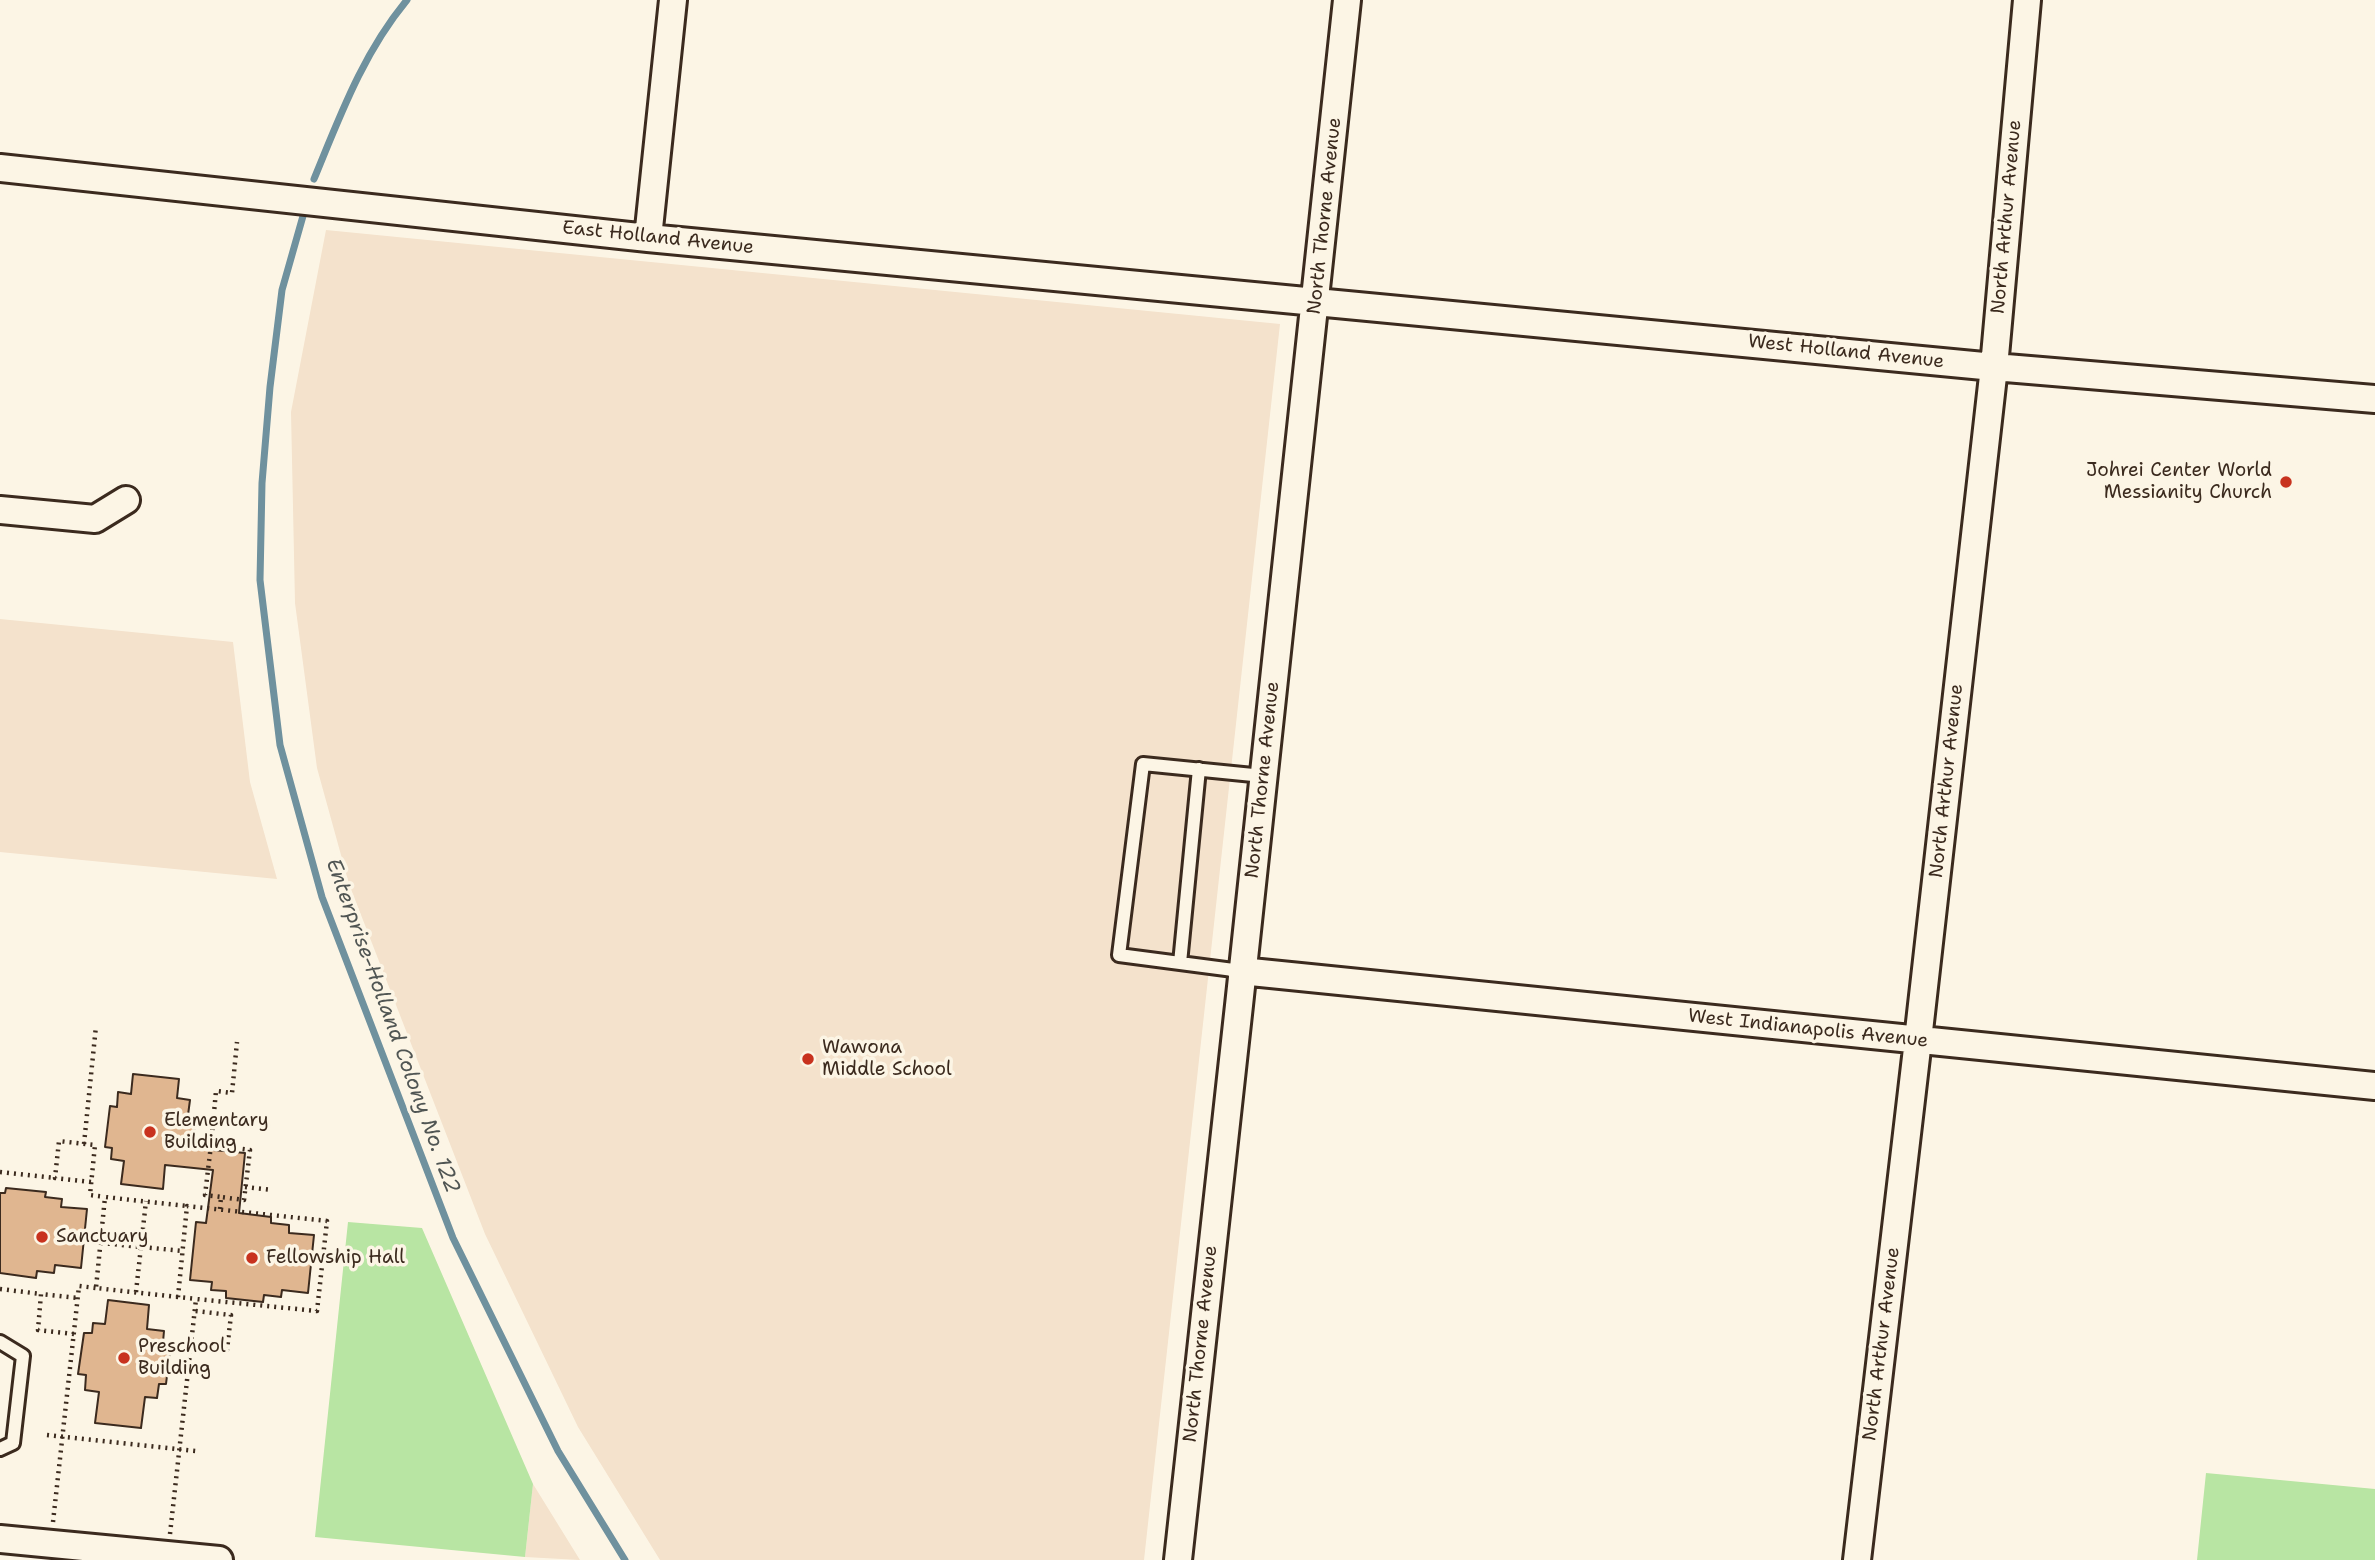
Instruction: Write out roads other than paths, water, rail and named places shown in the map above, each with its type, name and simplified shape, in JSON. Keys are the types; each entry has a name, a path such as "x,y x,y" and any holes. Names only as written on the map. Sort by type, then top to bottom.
{"street":[{"path":"648,237 673,0"},
{"name":"North Thorne Avenue","path":"1178,1560 1317,300 1347,0"},
{"name":"North Arthur Avenue","path":"1857,1560 1994,367 2027,0"},
{"name":"East Holland Avenue","path":"0,168 648,237 1317,300"},
{"name":"West Holland Avenue","path":"1317,300 1994,367 2375,399"},
{"path":"0,510 95,519 126,500"},
{"name":"West Indianapolis Avenue","path":"1241,971 2375,1086"},
{"path":"0,1539 167,1558 219,1560"}],"lane":[{"path":"1241,971 1119,955 1143,764 1263,776"},
{"path":"1180,963 1199,769"},
{"path":"0,1342 23,1356 13,1443 0,1449"}],"waterway":[{"name":"Enterprise-Holland Colony No. 122","path":"314,179 365,63 391,20 407,0"},
{"name":"Enterprise-Holland Colony No. 122","path":"303,216 282,290 262,483 260,580 280,745 322,897 453,1238 558,1451 625,1560"}],"place":[{"name":"Johrei Center World Messianity Church","path":"2286,482"},
{"name":"Wawona Middle School","path":"808,1059"},
{"name":"Elementary Building","path":"150,1132"},
{"name":"Sanctuary","path":"42,1237"},
{"name":"Fellowship Hall","path":"252,1258"},
{"name":"Preschool Building","path":"124,1358"}]}
